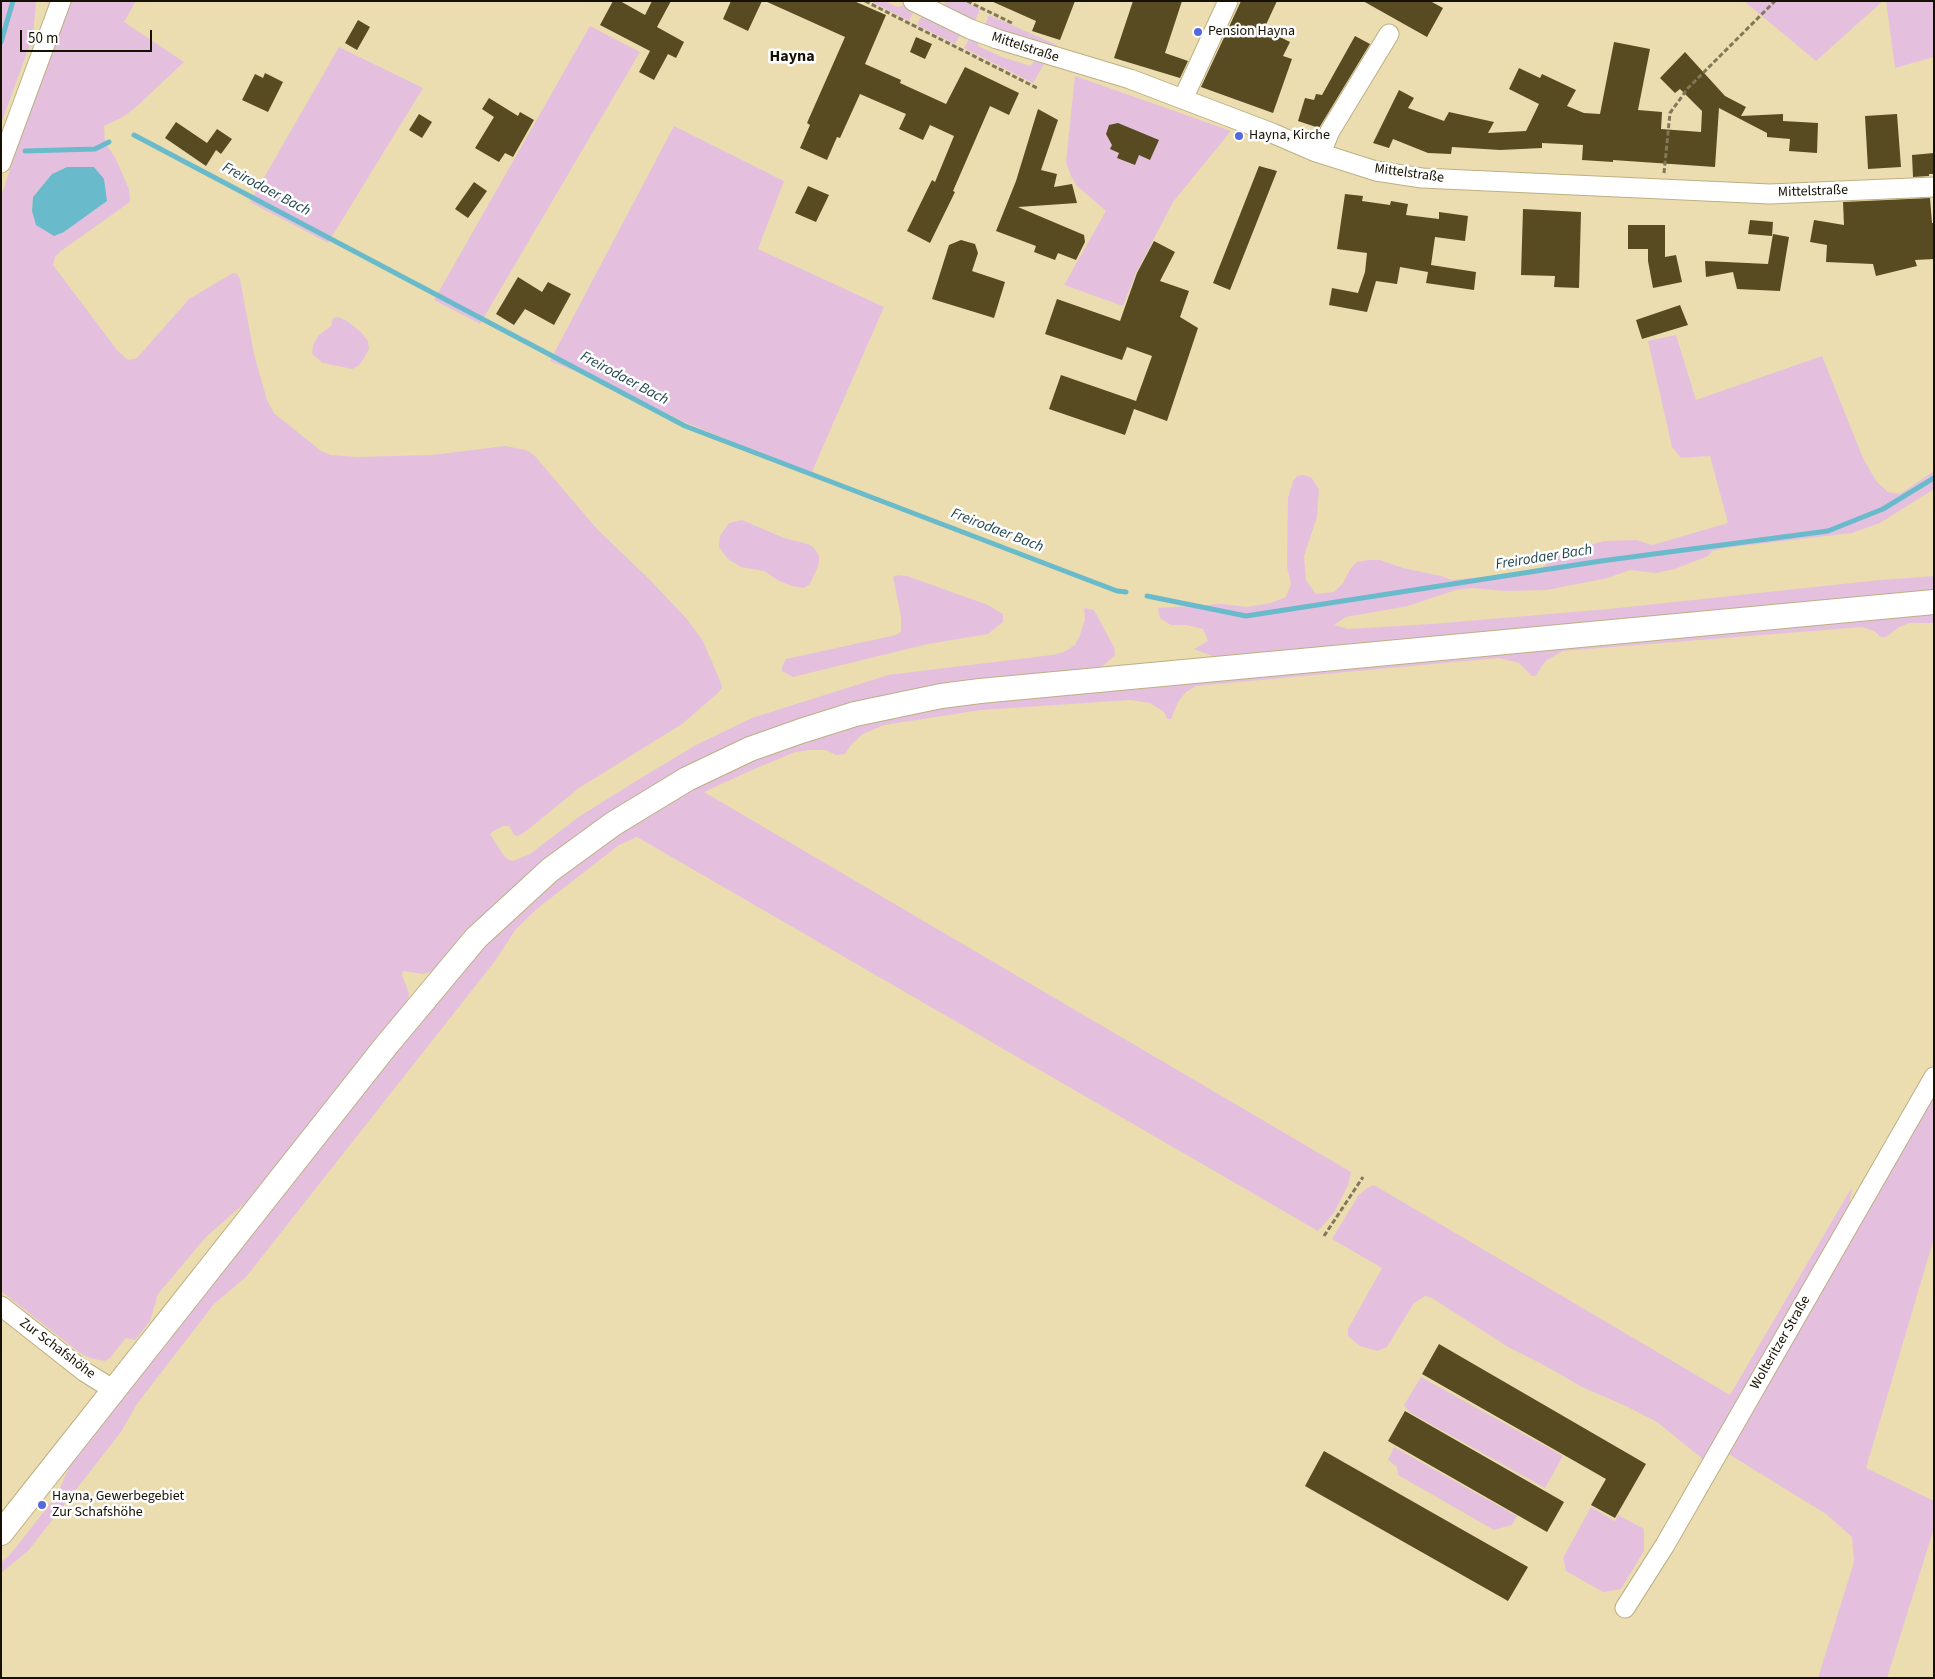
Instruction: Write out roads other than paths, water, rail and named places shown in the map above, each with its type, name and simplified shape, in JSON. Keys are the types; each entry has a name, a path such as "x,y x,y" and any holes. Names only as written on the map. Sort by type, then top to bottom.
{"main road":[{"path":"1,1533 385,1047 476,938 550,870 613,824 687,779 750,749 855,714 941,696 1934,602"}],"street":[{"path":"1,162 60,1"},
{"name":"Mittelstraße","path":"913,1 970,29 997,39 1130,79 1321,153 1376,171 1422,178 1770,194 1934,187"},
{"path":"1183,99 1228,1"},
{"path":"1321,153 1330,131 1389,34"},
{"name":"Wolteritzer Straße","path":"1624,1608 1670,1537 1934,1077"},
{"name":"Zur Schafshöhe","path":"1,1306 85,1372 114,1390"}],"water":[{"path":"67,167 94,167 104,179 107,201 64,232 54,236 36,225 32,211 33,197 52,174"}],"waterway":[{"path":"1,42 13,1"},
{"name":"Freirodaer Bach","path":"134,135 685,426 1117,591 1126,592"},
{"name":"Freirodaer Bach","path":"25,151 95,149 109,142"},
{"name":"Freirodaer Bach","path":"1147,596 1246,616 1601,561 1828,531 1883,509 1934,478"}],"place":[{"name":"Pension Hayna","path":"1198,32"},
{"name":"Hayna, Kirche","path":"1239,136"},
{"name":"Hayna, Gewerbegebiet Zur Schafshöhe","path":"42,1505"}],"district":[{"name":"Hayna","path":"792,57"}]}
